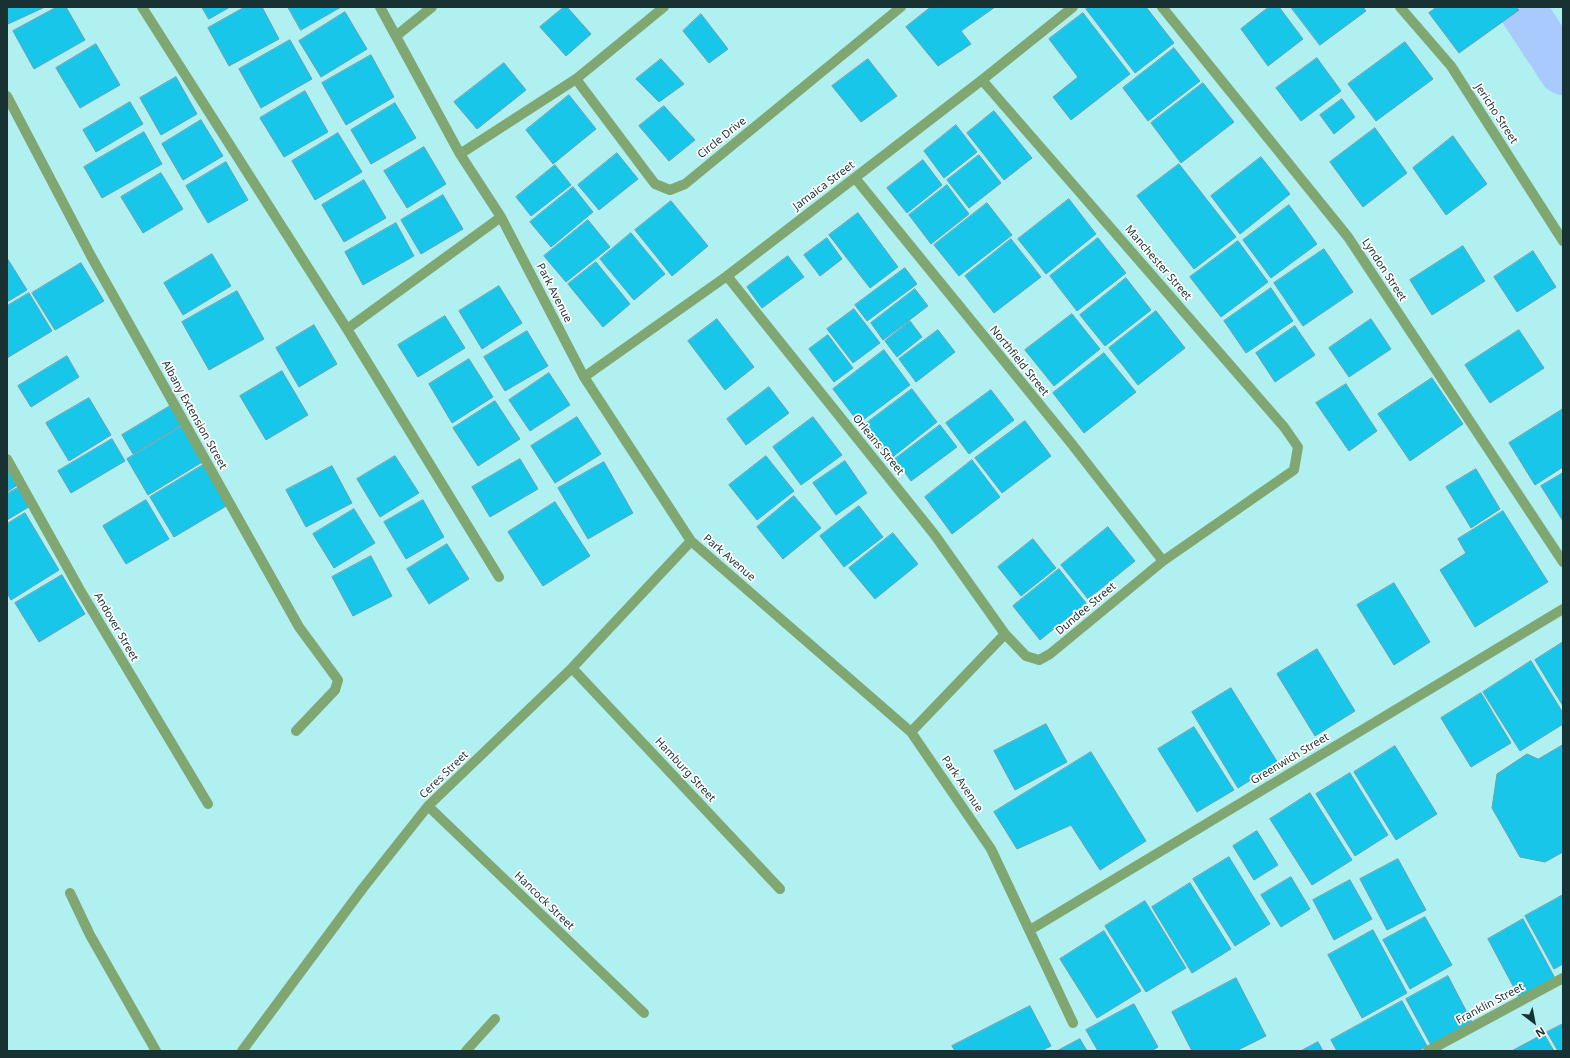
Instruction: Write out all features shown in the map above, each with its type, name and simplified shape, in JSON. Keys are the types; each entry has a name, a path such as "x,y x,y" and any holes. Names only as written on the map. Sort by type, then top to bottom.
{"street":[{"path":"142,7 347,329 499,576"},
{"name":"Park Avenue","path":"380,7 460,154 501,217 584,377 691,541 911,732 991,849 1073,1023"},
{"path":"396,36 432,7"},
{"path":"460,154 576,79 664,7"},
{"name":"Circle Drive","path":"576,79 655,184 670,190 685,184 901,7"},
{"name":"Jamaica Street","path":"584,377 727,276 982,80 1073,7"},
{"name":"Lyndon Street","path":"1162,7 1348,237 1563,562"},
{"name":"Jericho Street","path":"1400,7 1451,66 1563,241"},
{"name":"Manchester Street","path":"982,80 1284,427 1298,447 1294,470"},
{"name":"Albany Extension Street","path":"7,96 91,256 299,627 338,680 335,690 296,731"},
{"name":"Northfield Street","path":"855,178 1071,443 1163,561"},
{"path":"347,329 501,217"},
{"name":"Orleans Street","path":"727,276 934,534 1005,634"},
{"name":"Andover Street","path":"7,459 80,590 208,804"},
{"name":"Dundee Street","path":"1005,634 1026,656 1039,660 1050,654 1163,561 1294,470"},
{"name":"Ceres Street","path":"242,1051 358,894 428,806 572,668 691,541"},
{"name":"Greenwich Street","path":"1030,930 1563,609"},
{"path":"911,732 1005,634"},
{"name":"Hamburg Street","path":"572,668 780,889"},
{"name":"Hancock Street","path":"428,806 644,1013"},
{"path":"70,893 90,935 156,1051"},
{"name":"Franklin Street","path":"1428,1051 1563,978"},
{"path":"466,1051 495,1019"}],"building":[{"path":"7,7 45,7 8,24"},
{"path":"57,7 66,7 85,40 34,69 13,31"},
{"path":"202,7 230,7 209,19"},
{"path":"245,7 262,7 279,39 229,66 208,28"},
{"path":"288,7 341,7 301,30"},
{"path":"564,7 567,7 591,34 566,56 540,27"},
{"path":"931,7 995,7 961,31 971,44 938,66 906,27"},
{"path":"1088,7 1146,7 1174,43 1135,73 1086,9"},
{"path":"1269,7 1279,7 1303,39 1268,66 1241,29"},
{"path":"1291,7 1363,7 1366,11 1320,45"},
{"path":"1437,7 1516,7 1519,10 1459,53 1429,13"},
{"path":"345,12 367,49 321,77 299,41"},
{"path":"1083,13 1130,74 1071,120 1053,97 1078,77 1049,39"},
{"path":"701,14 728,49 709,63 683,31"},
{"path":"290,40 312,79 261,108 239,69"},
{"path":"1405,42 1433,79 1376,121 1348,84"},
{"path":"96,44 120,85 80,108 56,68"},
{"path":"1174,48 1200,81 1148,121 1123,88"},
{"path":"371,55 394,97 346,125 322,83"},
{"path":"1317,58 1341,91 1301,121 1276,88"},
{"path":"661,59 684,84 659,102 636,79"},
{"path":"868,59 897,96 861,122 832,86"},
{"path":"504,63 526,90 477,129 454,102"},
{"path":"176,77 197,114 161,135 140,98"},
{"path":"1203,83 1234,122 1181,163 1151,123"},
{"path":"305,91 328,132 284,157 260,118"},
{"path":"569,95 596,129 553,164 526,130"},
{"path":"1342,99 1355,117 1334,134 1320,115"},
{"path":"130,102 143,124 96,152 83,130"},
{"path":"395,103 416,138 371,164 351,130"},
{"path":"664,106 695,140 669,161 639,126"},
{"path":"994,111 1032,158 1004,180 967,133"},
{"path":"201,120 223,156 183,180 162,144"},
{"path":"956,125 977,152 944,178 924,151"},
{"path":"1375,128 1407,173 1363,207 1330,162"},
{"path":"144,132 162,164 102,198 84,167"},
{"path":"338,133 362,172 315,200 292,161"},
{"path":"1453,136 1487,184 1446,215 1413,168"},
{"path":"424,147 446,184 407,208 384,171"},
{"path":"617,153 638,179 599,210 578,185"},
{"path":"979,155 1001,183 969,208 947,180"},
{"path":"1261,157 1290,194 1240,234 1211,196"},
{"path":"923,160 942,185 907,213 887,188"},
{"path":"226,162 248,200 208,223 186,186"},
{"path":"1179,164 1236,237 1194,269 1137,196"},
{"path":"555,165 571,185 531,216 516,197"},
{"path":"161,173 183,209 143,233 121,197"},
{"path":"364,180 386,218 344,242 322,205"},
{"path":"947,185 969,214 931,244 909,215"},
{"path":"573,187 593,212 551,247 530,222"},
{"path":"443,195 463,229 421,254 401,220"},
{"path":"1069,199 1096,234 1046,274 1018,239"},
{"path":"671,201 708,246 672,276 635,230"},
{"path":"987,203 1012,235 959,276 934,245"},
{"path":"1289,205 1317,244 1271,278 1243,240"},
{"path":"858,213 898,267 870,288 829,235"},
{"path":"588,220 610,247 566,282 544,256"},
{"path":"396,223 414,256 363,285 345,252"},
{"path":"631,233 665,274 634,300 600,259"},
{"path":"827,238 842,259 820,276 804,255"},
{"path":"1098,238 1126,273 1077,311 1050,276"},
{"path":"1011,239 1041,277 994,313 965,276"},
{"path":"1238,241 1268,282 1221,317 1190,277"},
{"path":"1463,246 1485,281 1432,315 1410,280"},
{"path":"1324,249 1353,292 1303,326 1274,283"},
{"path":"1533,251 1556,287 1517,312 1494,277"},
{"path":"212,254 231,286 183,315 164,283"},
{"path":"788,256 804,277 762,308 747,287"},
{"path":"7,258 27,290 7,302"},
{"path":"596,262 630,304 603,327 568,284"},
{"path":"81,263 104,301 55,330 32,293"},
{"path":"905,268 917,284 867,321 855,305"},
{"path":"1126,278 1151,310 1105,346 1080,315"},
{"path":"499,286 522,323 482,349 459,311"},
{"path":"1271,288 1293,321 1246,353 1224,321"},
{"path":"915,289 928,306 883,340 871,323"},
{"path":"237,291 264,339 209,370 182,322"},
{"path":"29,293 52,331 7,358 7,306"},
{"path":"854,309 880,343 853,363 827,329"},
{"path":"1156,311 1185,348 1138,385 1109,348"},
{"path":"1072,314 1100,349 1054,386 1025,350"},
{"path":"445,316 465,348 418,377 398,345"},
{"path":"717,319 754,367 725,390 688,341"},
{"path":"1371,319 1391,349 1349,377 1329,348"},
{"path":"910,321 922,337 897,357 885,341"},
{"path":"314,325 337,364 299,387 276,348"},
{"path":"1295,326 1315,355 1275,382 1256,353"},
{"path":"938,330 955,352 916,382 899,359"},
{"path":"1519,330 1544,368 1490,403 1465,365"},
{"path":"527,331 548,366 505,391 484,357"},
{"path":"828,335 853,368 834,382 809,349"},
{"path":"884,350 910,385 859,423 833,389"},
{"path":"1104,353 1136,392 1084,433 1053,393"},
{"path":"67,356 79,377 31,407 18,386"},
{"path":"469,359 493,397 452,423 429,384"},
{"path":"282,371 308,415 266,440 240,396"},
{"path":"549,373 570,405 530,431 509,400"},
{"path":"1432,378 1463,424 1410,461 1378,414"},
{"path":"1346,384 1377,431 1349,451 1316,403"},
{"path":"769,387 789,413 746,445 727,419"},
{"path":"912,389 937,422 890,459 864,425"},
{"path":"991,390 1014,420 969,454 946,423"},
{"path":"89,398 111,435 69,461 46,423"},
{"path":"495,401 520,439 478,466 453,428"},
{"path":"170,406 181,425 133,454 122,435"},
{"path":"1563,409 1563,467 1535,485 1509,443"},
{"path":"577,417 601,454 555,483 531,446"},
{"path":"813,417 842,455 801,485 773,447"},
{"path":"1025,421 1051,456 1002,493 975,458"},
{"path":"183,425 204,461 148,495 127,459"},
{"path":"940,425 957,447 911,481 895,459"},
{"path":"112,439 125,461 71,493 58,471"},
{"path":"395,456 419,493 380,517 357,479"},
{"path":"766,456 794,491 757,520 729,485"},
{"path":"520,459 538,489 490,517 472,487"},
{"path":"972,460 1000,497 952,534 925,497"},
{"path":"845,461 867,493 836,515 813,483"},
{"path":"604,462 633,513 588,539 558,488"},
{"path":"7,465 19,484 7,492"},
{"path":"203,465 228,505 174,537 150,497"},
{"path":"332,466 352,503 306,527 286,490"},
{"path":"1476,469 1500,509 1471,528 1446,487"},
{"path":"1563,473 1563,521 1541,486"},
{"path":"21,486 32,505 7,520 7,494"},
{"path":"794,496 821,528 783,559 757,527"},
{"path":"146,500 169,539 126,564 103,526"},
{"path":"423,500 444,537 406,559 384,522"},
{"path":"555,502 590,556 543,586 508,532"},
{"path":"859,506 883,537 844,567 820,536"},
{"path":"354,509 375,543 334,568 313,534"},
{"path":"1503,511 1548,582 1475,627 1440,570 1466,553 1458,539"},
{"path":"25,513 59,570 11,600 7,593 7,524"},
{"path":"1108,527 1135,561 1088,599 1061,565"},
{"path":"893,533 918,564 875,599 849,568"},
{"path":"1033,539 1056,568 1021,596 998,567"},
{"path":"447,544 469,579 429,604 407,569"},
{"path":"371,556 392,596 353,616 332,577"},
{"path":"1059,569 1086,603 1040,640 1013,606"},
{"path":"62,575 85,614 39,642 15,603"},
{"path":"1394,583 1430,642 1394,665 1357,605"},
{"path":"1563,642 1563,706 1535,660"},
{"path":"1317,649 1355,711 1315,736 1277,674"},
{"path":"1531,661 1563,713 1563,724 1520,751 1483,692"},
{"path":"1231,688 1278,763 1238,788 1192,712"},
{"path":"1481,693 1511,743 1471,767 1441,718"},
{"path":"1046,724 1067,762 1015,790 994,751"},
{"path":"1194,727 1234,790 1197,812 1158,749"},
{"path":"1563,745 1563,852 1545,862 1520,857 1492,808 1497,774 1527,754 1538,759"},
{"path":"1395,746 1437,814 1396,840 1354,772"},
{"path":"1091,752 1146,841 1100,870 1071,825 1017,849 994,812"},
{"path":"1350,773 1388,835 1355,856 1316,794"},
{"path":"1310,793 1352,860 1312,885 1270,819"},
{"path":"1257,831 1278,865 1254,880 1233,846"},
{"path":"1229,857 1270,924 1235,946 1193,879"},
{"path":"1398,859 1426,910 1387,930 1360,879"},
{"path":"1291,877 1310,909 1281,927 1261,895"},
{"path":"1350,880 1372,919 1334,940 1313,900"},
{"path":"1190,883 1231,949 1192,973 1152,907"},
{"path":"1563,895 1563,964 1554,969 1525,916"},
{"path":"1145,901 1186,968 1146,992 1105,926"},
{"path":"1425,917 1452,965 1410,989 1383,940"},
{"path":"1523,919 1556,980 1520,999 1488,939"},
{"path":"1373,930 1407,993 1362,1018 1328,955"},
{"path":"1104,931 1141,991 1097,1018 1060,959"},
{"path":"1448,976 1472,1022 1431,1045 1406,999"},
{"path":"1236,978 1266,1036 1236,1051 1192,1051 1172,1012"},
{"path":"1402,1001 1427,1046 1418,1051 1337,1051 1331,1040"},
{"path":"1134,1004 1158,1047 1151,1051 1098,1051 1086,1030"},
{"path":"1030,1006 1051,1046 1041,1051 955,1051 952,1046"},
{"path":"1563,1024 1563,1051 1558,1051 1547,1032"},
{"path":"1544,1034 1554,1051 1512,1051"},
{"path":"1080,1039 1087,1051 1057,1051"},
{"path":"1318,1042 1323,1051 1301,1051"}],"waterway":[{"path":"1521,7 1563,71"}]}
